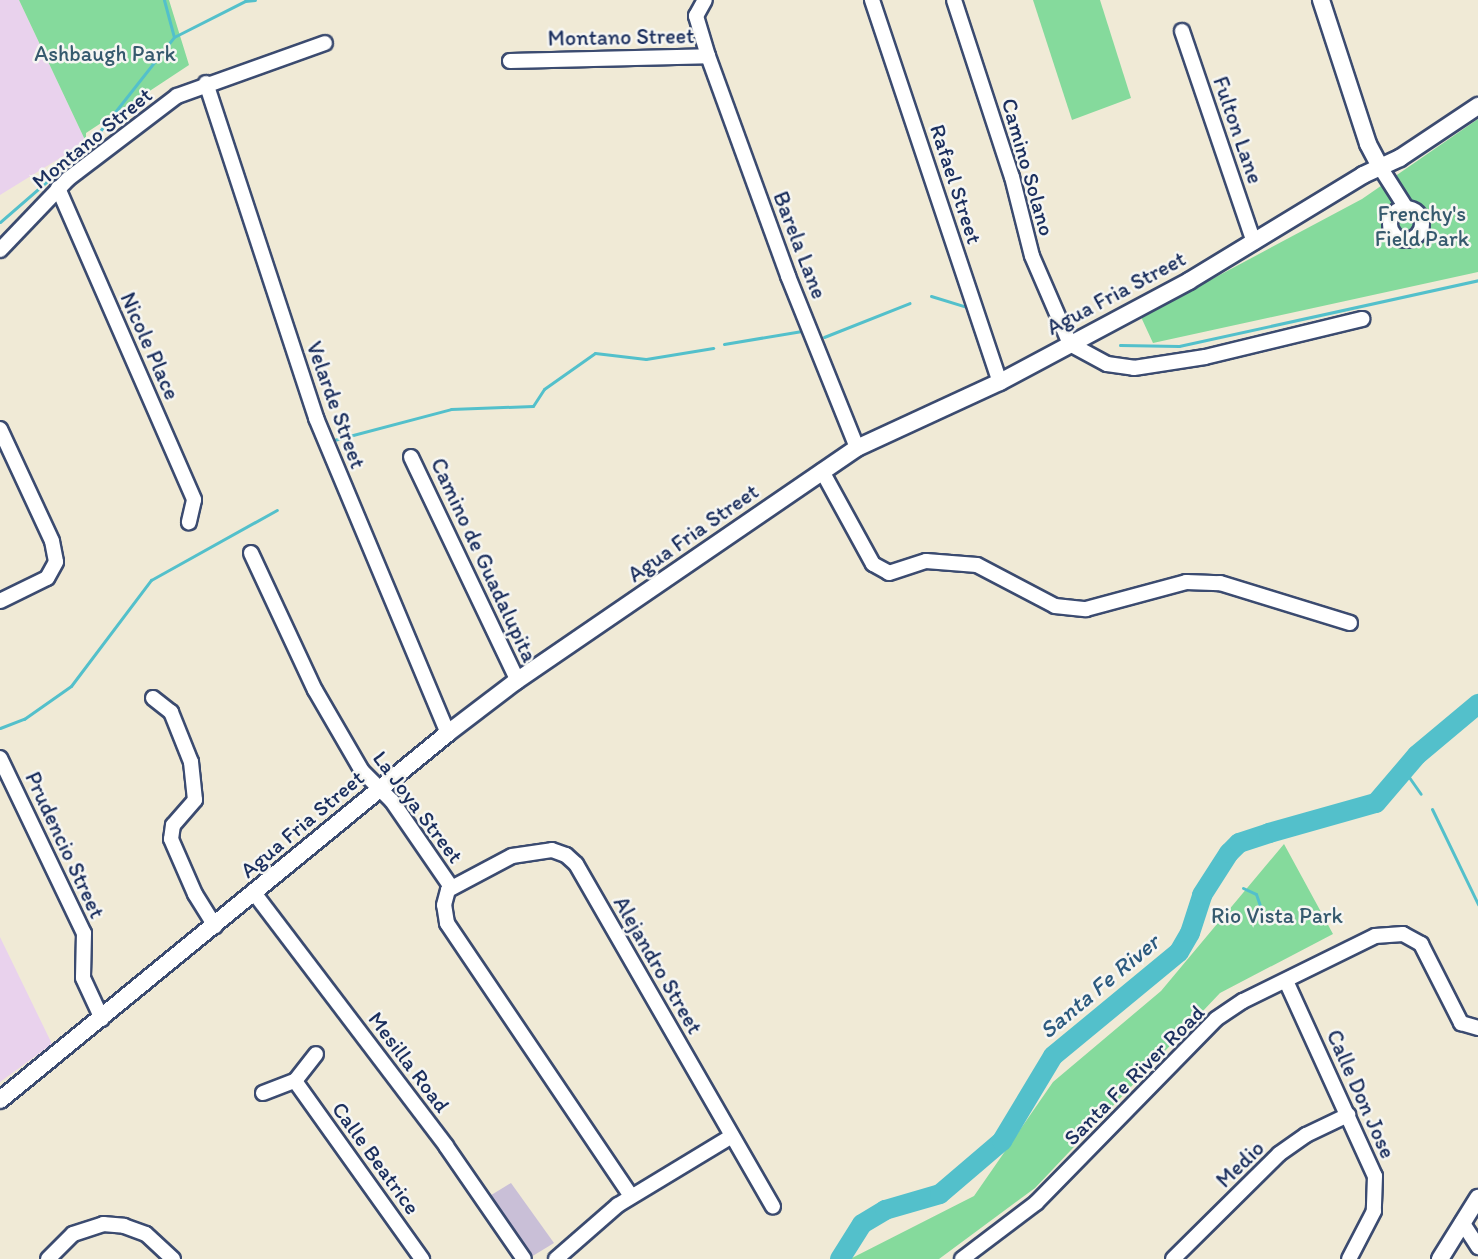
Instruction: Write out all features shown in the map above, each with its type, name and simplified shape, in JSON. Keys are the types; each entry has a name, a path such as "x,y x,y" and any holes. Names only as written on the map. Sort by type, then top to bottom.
{"street":[{"name":"Montano Street","path":"510,61 708,56 696,16 705,0"},
{"name":"Rafael Street","path":"872,0 1000,382"},
{"name":"Camino Solano","path":"954,0 1012,177 1032,256 1070,344"},
{"path":"1321,0 1368,144 1406,208"},
{"name":"Fulton Lane","path":"1182,31 1254,242"},
{"name":"Montano Street","path":"0,250 58,188 177,96 206,83 324,43"},
{"name":"Barela Lane","path":"708,56 788,276 856,448"},
{"name":"Velarde Street","path":"206,83 316,418 448,733"},
{"name":"Agua Fria Street","path":"0,1100 255,894 448,733 518,681 856,448 1000,382 1070,344 1254,242 1478,106"},
{"name":"Nicole Place","path":"58,188 194,500 189,522"},
{"path":"1070,344 1107,364 1134,368 1205,357 1362,320"},
{"path":"0,429 52,541 56,562 47,578 0,601"},
{"name":"Camino de Guadalupita","path":"411,457 518,681"},
{"path":"822,471 873,564 889,573 926,561 977,565 1055,606 1086,609 1186,582 1220,583 1350,623"},
{"name":"La Joya Street","path":"251,554 315,690 362,771 380,788 451,887 444,905 452,933 631,1196"},
{"path":"153,698 171,712 191,762 195,800 173,825 171,839 195,894 215,926"},
{"name":"Prudencio Street","path":"0,758 80,922 85,939 83,978 102,1019"},
{"name":"Alejandro Street","path":"451,887 518,854 552,850 571,859 773,1206"},
{"name":"Mesilla Road","path":"255,894 446,1146 524,1259"},
{"name":"Santa Fe River Road","path":"962,1259 1036,1203 1205,1028 1234,1006 1375,936 1403,934 1421,944 1461,1023 1478,1028"},
{"name":"Calle Don Jose","path":"1286,981 1373,1169 1377,1194 1370,1220 1349,1259"},
{"path":"263,1094 295,1081 316,1054"},
{"name":"Calle Beatrice","path":"295,1081 422,1259"},
{"name":"Medio","path":"1173,1259 1288,1147 1348,1115"},
{"path":"556,1259 631,1196 732,1136"},
{"path":"1440,1259 1478,1198"},
{"path":"1462,1222 1478,1246"},
{"path":"48,1259 73,1234 103,1224 124,1226 146,1234 173,1259"}],"shaded area":[{"path":"0,0 19,0 86,142 0,195"},
{"path":"0,937 52,1044 0,1082"},
{"path":"511,1183 554,1243 531,1257 488,1197"}],"green space":[{"name":"Ashbaugh Park","path":"19,0 169,0 189,65 86,133 86,142"},
{"path":"1033,0 1100,0 1131,98 1072,120"},
{"name":"Frenchy's Field Park","path":"1478,119 1478,272 1153,343 1141,317 1362,199"},
{"name":"Rio Vista Park","path":"1284,844 1333,934 1220,993 1035,1188 939,1259 850,1259 974,1196 1053,1082 1161,991"}],"waterway":[{"path":"164,0 174,37"},
{"path":"0,222 89,145 174,37 245,1 255,0"},
{"path":"1120,345 1179,346 1478,280"},
{"path":"931,296 966,307"},
{"path":"824,337 910,303"},
{"path":"724,344 802,331"},
{"path":"334,440 451,409 533,406 544,389 595,353 646,359 713,348"},
{"path":"0,728 24,719 71,686 151,580 277,510"},
{"name":"Santa Fe River","path":"840,1259 862,1224 885,1210 940,1194 1002,1141 1053,1056 1179,952 1190,933 1202,895 1229,853 1239,843 1376,803 1417,755 1478,704"},
{"path":"1404,770 1421,794"},
{"path":"1432,809 1478,904"},
{"path":"1243,888 1256,894 1263,914"}]}
